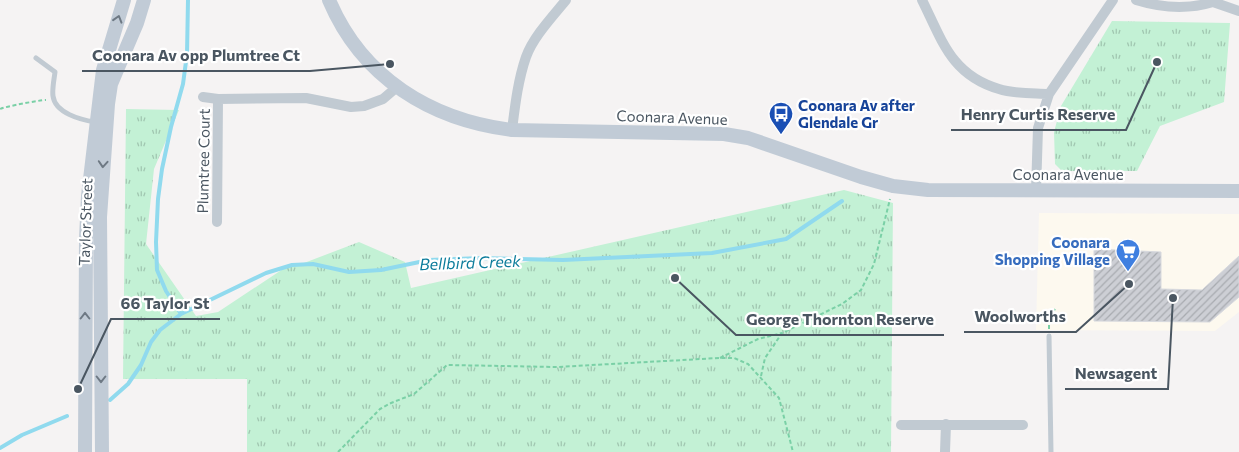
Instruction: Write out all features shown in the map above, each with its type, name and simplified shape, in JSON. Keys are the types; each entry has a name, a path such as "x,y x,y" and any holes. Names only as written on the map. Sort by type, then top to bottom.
{"street":[{"name":"Taylor Street","path":"85,452 88,196 103,70 124,0"},
{"name":"Taylor Street","path":"102,452 100,217 108,104 111,84 137,23 144,0"},
{"name":"Coonara Avenue","path":"329,0 346,34 375,69 397,87 425,104 446,115 469,122 512,130 724,134 764,143 861,177 893,186 928,190 1239,191"},
{"path":"512,130 516,95 526,55 544,26 566,0"},
{"path":"922,0 951,58 971,78 1000,90 1049,94"},
{"path":"1036,191 1038,128 1049,94 1113,0"},
{"path":"1136,0 1148,4 1180,8 1198,6 1214,1 1239,11"},
{"name":"Plumtree Court","path":"203,97 218,99 306,98 351,107 364,106 383,98 397,87"},
{"name":"Plumtree Court","path":"217,222 218,99"},
{"path":"946,424 946,452"},
{"path":"902,425 1023,425"}],"lane":[{"path":"36,58 55,72 53,98 60,109 82,120 97,122"},
{"path":"1049,336 1050,452"}],"path":[{"path":"0,109 6,105 13,106 44,100 55,102"},
{"path":"719,358 758,339 782,333 842,304 861,290 874,264 883,234 893,186"},
{"path":"1049,336 1049,319 1055,310"},
{"path":"761,376 765,358 782,333"},
{"path":"338,452 380,409 414,394 447,366 557,367 719,358 734,358 748,364 761,376 779,398 793,452"}],"shaded area":[{"name":"Coonara Shopping Village","path":"1039,213 1239,214 1239,312 1215,331 1036,330"}],"green space":[{"path":"1112,21 1230,23 1224,102 1160,126 1137,171 1062,171 1055,164 1054,132 1061,106"},
{"path":"126,109 179,110 154,169 146,244 196,316 218,312 286,267 304,263 359,242 405,262 411,288 844,190 893,203 891,452 247,452 247,379 123,379"}],"building":[{"name":"Coonara Shopping Village","path":"1094,249 1161,252 1161,289 1202,290 1239,256 1239,297 1210,322 1094,321"}],"waterway":[{"path":"181,314 166,291 157,270 156,242 158,199 162,169 183,84 187,54 188,0"},
{"name":"Bellbird Creek","path":"110,400 128,384 141,365 151,342 160,330 181,314 266,273 292,265 313,264 349,272 381,270 429,260 482,258 563,260 712,253 786,239 842,201"},
{"name":"Bellbird Creek","path":"0,448 22,435 67,416"}],"place":[{"name":"Henry Curtis Reserve","path":"1157,62"},
{"name":"Coonara Av opp Plumtree Ct","path":"390,64"},
{"name":"Coonara Av after Glendale Gr","path":"781,135"},
{"name":"Coonara Shopping Village","path":"1128,272"},
{"name":"George Thornton Reserve","path":"675,278"},
{"name":"Woolworths","path":"1129,284"},
{"name":"Newsagent","path":"1173,298"},
{"name":"66 Taylor St","path":"78,389"}]}
